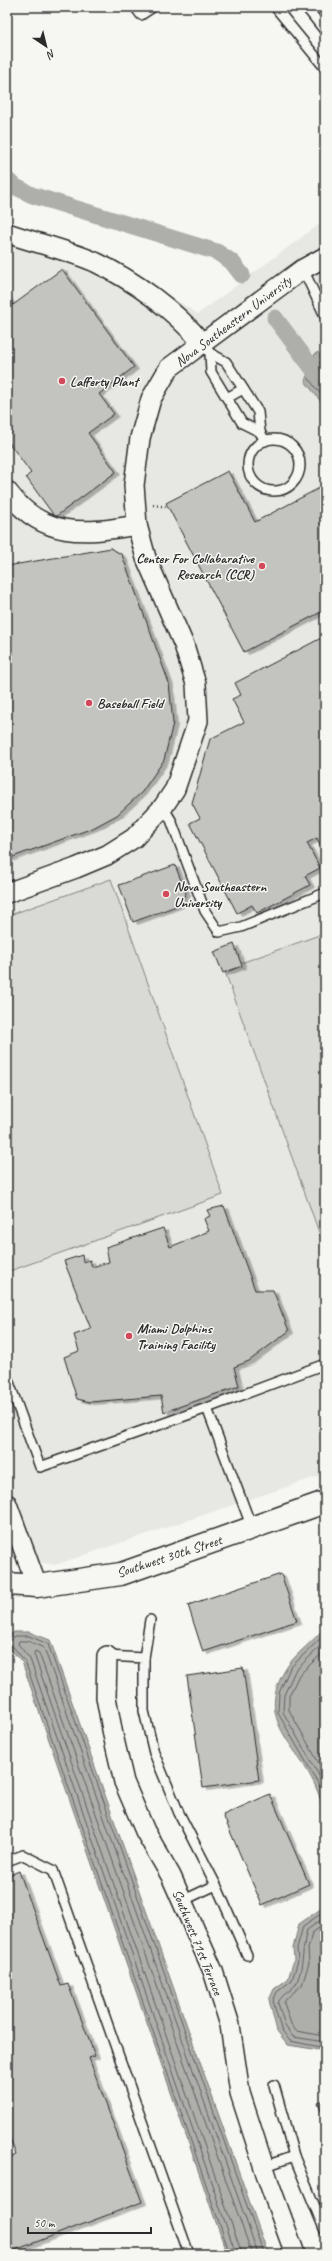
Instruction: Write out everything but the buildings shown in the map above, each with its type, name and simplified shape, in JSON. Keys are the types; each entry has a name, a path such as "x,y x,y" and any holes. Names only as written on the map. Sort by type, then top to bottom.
{"street":[{"path":"7,233 70,253 108,270 164,305 189,327 206,348"},
{"name":"Nova Southeastern University","path":"7,893 107,855 134,838 163,807 175,790 198,721 196,684 184,645 146,558 137,525 134,485 140,438 151,398 169,368 206,348 303,269 325,257"},
{"path":"7,491 17,504 32,517 50,527 70,532 94,531 137,525"},
{"name":"Southwest 30th Street","path":"7,1584 37,1586 121,1574 325,1502"},
{"path":"7,1504 37,1586"},
{"name":"Southwest 71st Terrace","path":"107,1656 106,1696 112,1735 124,1782 145,1831 171,1876 213,1971 230,2025 240,2092 263,2167 295,2254"}],"lane":[{"path":"135,7 141,15 153,7"},
{"path":"275,7 325,68"},
{"path":"306,7 325,31"},
{"path":"303,269 325,316"},
{"path":"206,348 226,362 258,412 260,432 265,441"},
{"path":"206,348 211,372 242,423 260,432"},
{"path":"227,398 243,389"},
{"path":"276,439 285,441 297,453 300,470 296,478 283,489 275,491 259,486 249,473 250,456 254,449 265,441 276,439"},
{"path":"163,807 171,820 205,911 219,932 241,927 325,893"},
{"path":"7,1377 40,1467 207,1408 325,1364"},
{"path":"207,1408 252,1528"},
{"path":"150,1620 144,1658 144,1711 154,1753 179,1813 216,1884 247,1955"},
{"path":"107,1656 144,1658"},
{"path":"7,1861 23,1855 53,1870 189,2254"},
{"path":"182,1901 216,1884"},
{"path":"274,2085 294,2156 325,2232"},
{"path":"263,2167 294,2156"}],"path":[{"path":"148,505 156,504 168,507"}],"shaded area":[{"name":"Nova Southeastern University","path":"325,220 325,1474 55,1565 7,1557 7,221 124,267 198,314"},
{"path":"111,879 223,1195 7,1272 7,916"},
{"path":"325,933 325,1249 224,969"}],"water":[{"path":"318,352 325,366 325,407 305,381 315,354"},
{"path":"325,1627 325,1826 319,1794 309,1774 282,1732 276,1718 274,1703 278,1686 290,1662"},
{"path":"14,1632 29,1632 50,1640 268,2254 227,2254 22,1662 7,1645 7,1637"},
{"path":"325,1906 325,2051 288,2045 277,2031 269,2000 274,1989 288,1979 294,1960 293,1948 299,1924"}],"waterway":[{"path":"7,180 14,186 32,195 217,252 232,262 242,275"},
{"path":"275,318 325,385"}],"place":[{"name":"Lafferty Plant","path":"62,381"},
{"name":"Center For Collabarative Research (CCR)","path":"262,566"},
{"name":"Baseball Field","path":"89,703"},
{"name":"Nova Southeastern University","path":"166,894"},
{"name":"Miami Dolphins Training Facility","path":"129,1336"}]}
